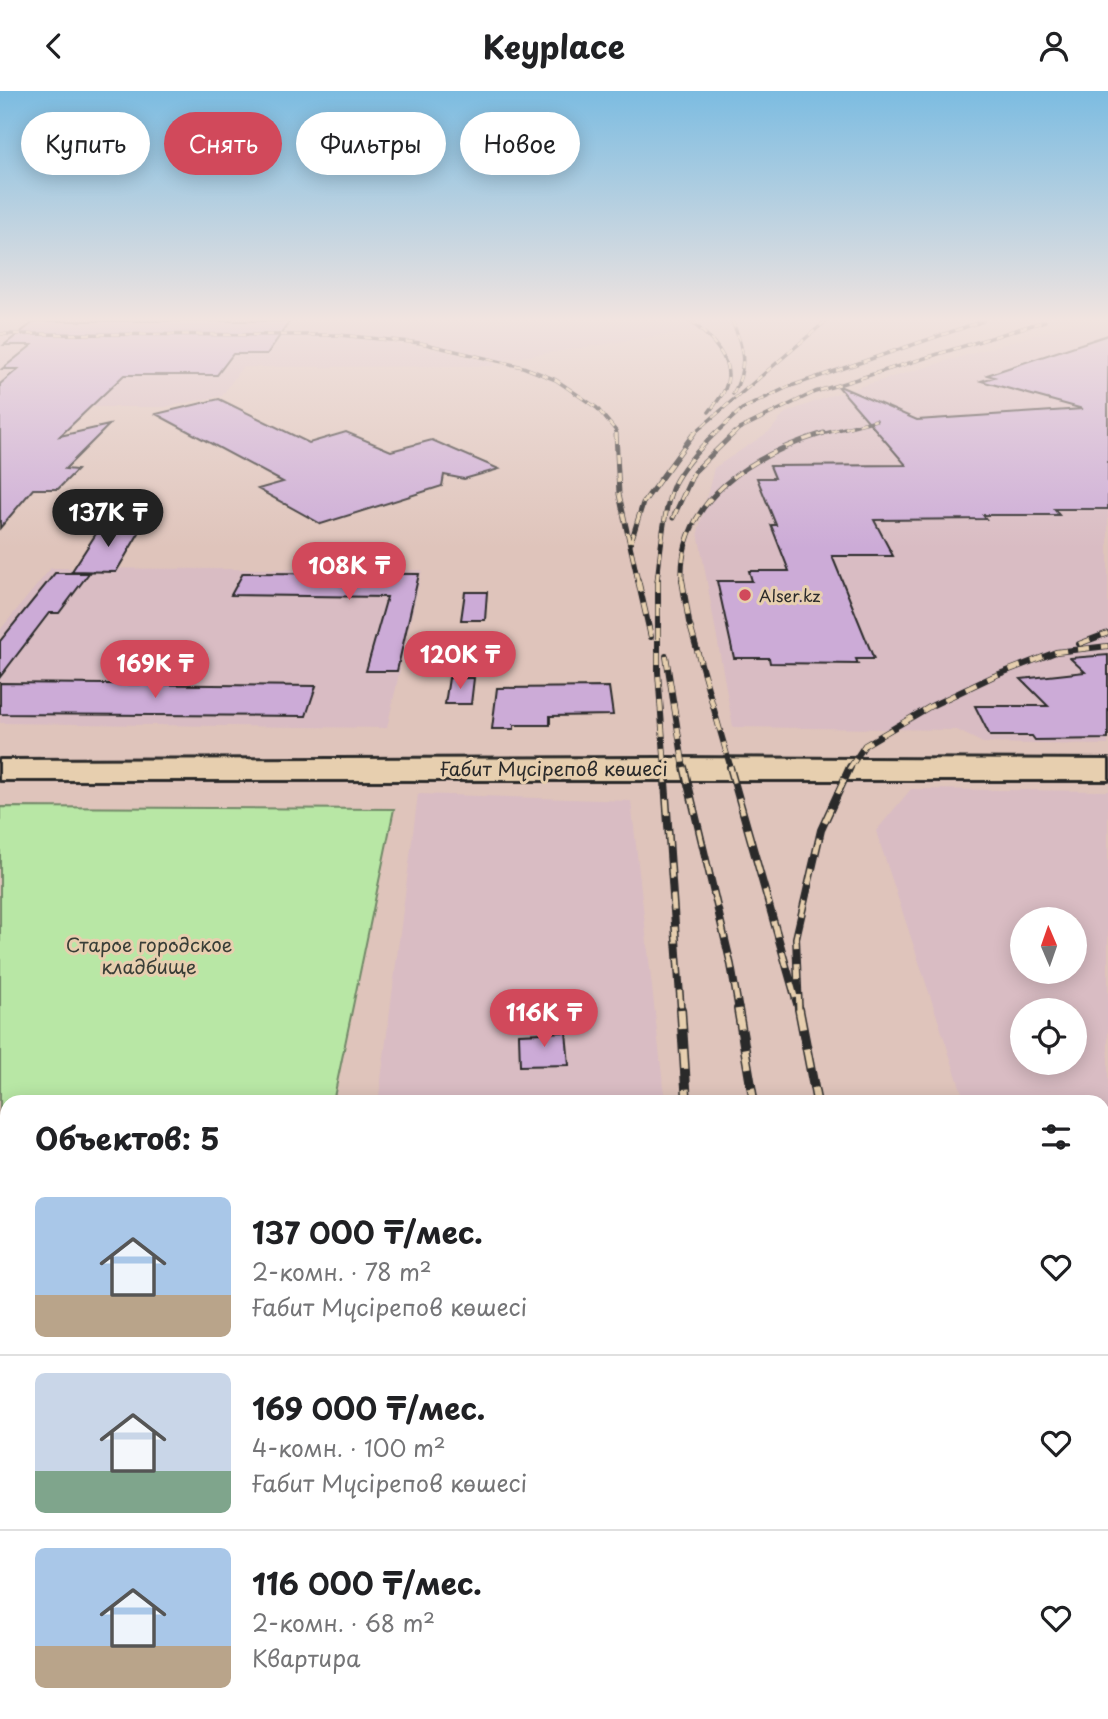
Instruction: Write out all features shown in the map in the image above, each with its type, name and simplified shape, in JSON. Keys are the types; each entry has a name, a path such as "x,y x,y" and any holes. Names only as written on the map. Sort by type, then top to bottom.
{"main road":[{"name":"Ғабит Мүсірепов көшесі","path":"0,770 1108,770"}],"shaded area":[{"path":"0,397 217,397 164,407 0,407"},
{"path":"827,397 1108,397 1108,745 983,743 957,730 733,727 698,532 714,468 770,431 785,413"},
{"path":"51,568 422,570 387,728 0,723 0,630"},
{"path":"911,789 1108,791 1108,1095 963,1095 876,831"},
{"path":"418,794 631,801 664,1095 379,1095"}],"green space":[{"name":"Старое городское кладбище","path":"0,807 394,809 334,1095 0,1095"}],"building":[{"path":"0,397 101,397 60,436 109,425 65,469 77,470 58,489 33,489 0,528"},
{"path":"847,397 864,397 917,420 1083,409 1039,397 1108,397 1108,509 1054,509 1059,515 983,515 986,519 874,520 893,556 832,556 874,659 856,659 858,664 770,663 769,658 734,658 717,581 752,581 749,571 789,571 771,525 776,525 757,478 775,478 770,466 906,465"},
{"path":"219,399 309,443 346,432 391,451 432,440 499,469 464,479 444,475 442,486 321,524 258,489 283,482 156,414"},
{"path":"101,526 143,526 116,572 72,571"},
{"path":"55,573 89,573 59,613 49,613 0,677 0,641"},
{"path":"243,573 419,574 397,671 366,671 387,597 231,595"},
{"path":"465,592 487,592 485,620 461,620"},
{"path":"1108,655 1108,739 1035,740 1032,736 990,736 975,706 1048,706 1021,679 1085,672 1070,658"},
{"path":"449,678 474,678 471,704 445,704"},
{"path":"0,683 316,686 306,716 0,714"},
{"path":"609,687 613,715 550,716 550,725 514,725 514,729 492,729 497,688"},
{"path":"566,1032 569,1065 520,1066 519,1034"}],"railway":[{"path":"581,397 597,408 616,433"},
{"path":"709,412 720,397"},
{"path":"693,434 737,397"},
{"path":"714,435 742,409 767,397"},
{"path":"733,435 739,429 805,397"},
{"path":"819,435 876,420"},
{"path":"616,433 619,494 630,545"},
{"path":"657,581 665,518 674,484 687,464 715,433"},
{"path":"673,518 694,472 734,433"},
{"path":"819,435 824,433"},
{"path":"630,545 643,503 693,434"},
{"path":"682,580 684,552 693,526 707,503 748,467 772,453 819,435"},
{"path":"630,545 638,581"},
{"path":"638,580 651,637"},
{"path":"658,580 658,672 665,769"},
{"path":"682,580 689,622 731,769"},
{"path":"1079,644 1108,633"},
{"path":"849,769 865,745 931,706 994,676 1056,652 1108,646"},
{"path":"666,656 684,769"},
{"path":"664,767 681,1011"},
{"path":"684,767 731,965 739,1011"},
{"path":"730,767 799,1011 796,938 821,830 849,769"},
{"path":"681,1009 686,1095"},
{"path":"738,1009 753,1095"},
{"path":"799,1009 815,1095"}],"place":[{"name":"Alser.kz","path":"745,595"}]}
